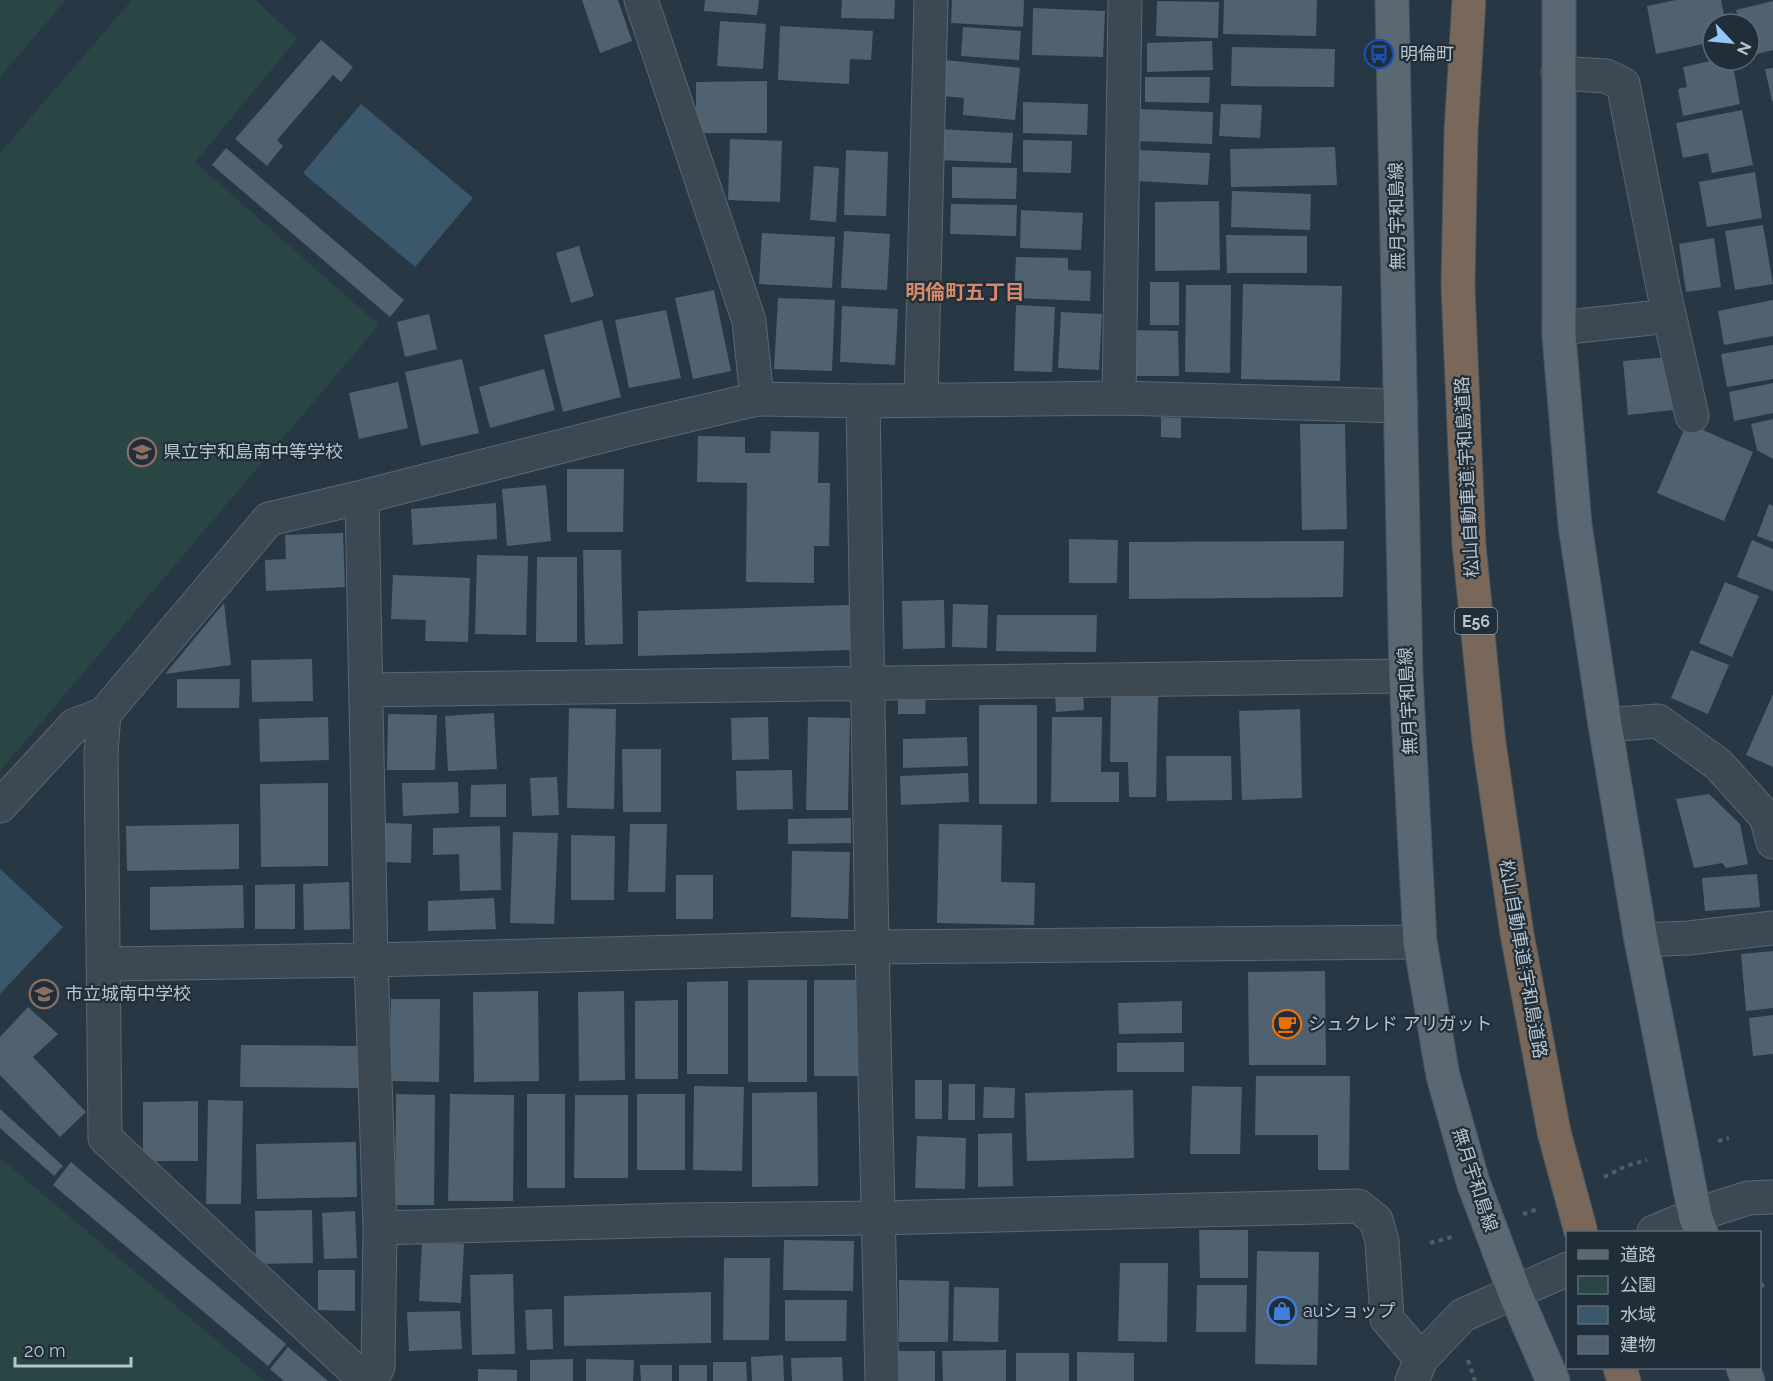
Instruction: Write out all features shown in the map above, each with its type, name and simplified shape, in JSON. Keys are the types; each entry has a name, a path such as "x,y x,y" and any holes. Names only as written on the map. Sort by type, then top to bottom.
{"highway":[{"name":"松山自動車道;宇和島道路","path":"1469,0 1461,131 1458,287 1469,545 1489,743 1517,934 1554,1132 1580,1231"}],"main road":[{"name":"無月宇和島線","path":"1392,0 1406,676 1420,942 1443,1076 1473,1182 1514,1291 1553,1381"},
{"path":"1559,0 1559,328 1575,525 1641,940 1698,1224"}],"street":[{"path":"641,0 749,321 757,399"},
{"path":"921,400 931,0"},
{"path":"1119,398 1125,0"},
{"path":"1558,73 1606,76 1623,84 1669,316 1692,417"},
{"path":"1559,328 1669,316"},
{"path":"0,806 75,725 104,714 269,519 757,399 1119,398 1401,406"},
{"path":"864,400 872,947 882,1381"},
{"path":"104,714 101,752 105,964 105,1138 368,1381 378,1367 380,1228 371,960 362,497"},
{"path":"367,690 1406,676"},
{"path":"1605,725 1658,721 1718,764 1766,817 1773,842"},
{"path":"1641,940 1689,938 1773,928"},
{"path":"105,964 371,960 872,947 1420,942"},
{"path":"1664,1231 1698,1224 1748,1198 1773,1197"},
{"path":"380,1228 1358,1206 1376,1220 1382,1241 1387,1319 1417,1370 1462,1315 1566,1270"}],"path":[{"path":"1761,1286 1767,1284"},
{"path":"1465,1350 1475,1381"}],"green space":[{"path":"0,0 66,0 0,77"},
{"name":"県立宇和島南中等学校","path":"132,0 256,0 297,39 195,162 379,325 0,771 0,153"},
{"path":"0,1158 265,1381 0,1381"}],"water":[{"path":"361,104 473,198 415,267 303,173"},
{"path":"0,869 63,927 0,994"}],"building":[{"path":"582,0 618,0 632,41 600,53"},
{"path":"705,0 759,0 757,15 704,11"},
{"path":"842,0 895,0 894,19 841,18"},
{"path":"952,0 1024,0 1023,27 951,23"},
{"path":"1224,0 1317,0 1316,36 1223,34"},
{"path":"1676,0 1721,0 1724,12 1701,12 1701,45 1656,54 1647,6"},
{"path":"1157,1 1219,2 1218,38 1156,36"},
{"path":"1773,1 1773,50 1761,53 1761,12 1737,12 1736,10"},
{"path":"1033,8 1105,11 1103,57 1032,55"},
{"path":"720,21 766,24 763,69 717,66"},
{"path":"780,26 873,31 871,60 850,59 849,84 778,80"},
{"path":"963,27 1021,31 1019,60 961,56"},
{"path":"321,40 353,67 341,82 333,75 277,140 283,146 267,166 235,139"},
{"path":"1212,41 1213,70 1147,72 1147,43"},
{"path":"1232,47 1335,49 1334,87 1231,86"},
{"path":"945,60 1020,68 1015,120 963,115 964,98 942,96"},
{"path":"1701,63 1701,72 1734,72 1740,104 1683,116 1678,89 1687,87 1683,67"},
{"path":"1773,68 1773,101 1772,101 1765,69"},
{"path":"1145,77 1210,77 1209,103 1145,102"},
{"path":"767,81 767,133 696,133 696,82"},
{"path":"1023,102 1088,104 1087,135 1023,133"},
{"path":"1221,104 1262,105 1260,138 1219,136"},
{"path":"1139,109 1213,112 1212,144 1138,141"},
{"path":"1742,110 1753,165 1712,173 1708,153 1683,158 1676,123"},
{"path":"939,129 1013,133 1011,163 937,160"},
{"path":"730,139 782,141 780,202 728,200"},
{"path":"1023,140 1072,141 1071,173 1023,172"},
{"path":"1335,147 1337,185 1231,187 1230,149"},
{"path":"226,148 404,300 390,317 212,165"},
{"path":"846,150 888,152 886,216 844,215"},
{"path":"1137,150 1210,153 1208,185 1135,181"},
{"path":"814,166 839,168 836,222 810,220"},
{"path":"952,167 1017,168 1016,199 952,198"},
{"path":"1755,172 1762,218 1707,227 1699,182"},
{"path":"1232,191 1311,194 1310,230 1231,227"},
{"path":"1219,201 1220,270 1155,271 1155,202"},
{"path":"951,204 1017,205 1016,236 950,234"},
{"path":"1021,210 1083,213 1081,250 1020,248"},
{"path":"1763,225 1773,284 1735,290 1725,231"},
{"path":"844,231 890,234 887,290 841,288"},
{"path":"762,233 835,237 832,288 759,284"},
{"path":"1226,235 1307,236 1307,273 1227,273"},
{"path":"1714,238 1721,287 1686,292 1679,244"},
{"path":"579,246 594,296 571,303 556,253"},
{"path":"1016,257 1068,258 1068,270 1091,271 1090,301 1014,298"},
{"path":"1150,282 1179,282 1179,325 1150,325"},
{"path":"1243,284 1342,286 1340,381 1241,379"},
{"path":"1186,285 1231,285 1230,373 1185,372"},
{"path":"714,290 731,371 693,379 675,298"},
{"path":"778,298 835,300 832,371 774,369"},
{"path":"1773,300 1773,336 1724,345 1718,311"},
{"path":"1016,305 1055,307 1052,372 1014,371"},
{"path":"842,306 898,309 895,365 840,362"},
{"path":"666,310 681,378 629,388 615,320"},
{"path":"1061,312 1102,314 1099,370 1058,368"},
{"path":"429,314 437,349 405,357 397,322"},
{"path":"602,320 621,397 563,412 544,335"},
{"path":"1132,330 1178,331 1179,376 1132,376"},
{"path":"1773,345 1773,379 1727,387 1721,354"},
{"path":"1669,357 1674,410 1628,415 1623,361"},
{"path":"462,359 479,433 421,446 405,372"},
{"path":"544,369 555,410 490,428 479,387"},
{"path":"398,382 408,428 359,439 349,393"},
{"path":"1773,383 1773,413 1734,421 1729,392"},
{"path":"1161,417 1181,418 1181,438 1161,437"},
{"path":"1773,419 1773,459 1757,450 1751,424"},
{"path":"1687,423 1753,452 1724,521 1657,493"},
{"path":"1300,424 1345,424 1347,529 1302,530"},
{"path":"771,431 819,432 818,483 830,483 829,546 814,546 814,583 746,582 747,483 697,482 698,436 745,437 745,453 770,453"},
{"path":"567,469 624,469 623,532 567,532"},
{"path":"546,485 551,541 507,546 502,489"},
{"path":"496,503 497,539 413,545 411,509"},
{"path":"1769,504 1773,506 1773,542 1757,536"},
{"path":"343,533 345,587 266,591 265,560 286,559 285,535"},
{"path":"1069,539 1118,540 1117,583 1069,583"},
{"path":"1752,540 1773,549 1773,591 1737,577"},
{"path":"1344,541 1343,597 1129,599 1129,542"},
{"path":"583,550 621,550 623,644 585,645"},
{"path":"477,555 528,556 526,635 475,634"},
{"path":"537,557 577,557 577,642 536,642"},
{"path":"393,575 470,578 468,642 425,641 426,620 391,619"},
{"path":"1725,582 1759,596 1732,657 1699,643"},
{"path":"944,600 945,648 903,649 902,601"},
{"path":"224,603 231,665 165,674"},
{"path":"953,604 988,605 987,648 952,647"},
{"path":"850,605 851,650 638,656 638,611"},
{"path":"997,615 1097,615 1096,652 996,651"},
{"path":"1691,650 1729,665 1708,714 1671,698"},
{"path":"312,659 313,701 252,702 251,660"},
{"path":"177,679 240,679 239,708 177,708"},
{"path":"1083,689 1084,710 1056,712 1055,691"},
{"path":"898,693 926,694 925,714 898,714"},
{"path":"1773,694 1773,767 1746,755"},
{"path":"1111,696 1158,696 1156,797 1129,797 1128,762 1110,762"},
{"path":"979,705 1037,705 1037,804 979,804"},
{"path":"569,708 616,709 614,809 567,808"},
{"path":"1300,709 1302,798 1242,800 1239,711"},
{"path":"494,713 497,769 448,771 445,716"},
{"path":"388,714 437,715 435,770 387,770"},
{"path":"328,717 329,760 260,762 259,719"},
{"path":"768,717 769,759 732,760 731,718"},
{"path":"808,717 850,718 848,810 806,810"},
{"path":"1052,717 1102,717 1101,772 1119,772 1119,802 1051,802"},
{"path":"967,737 968,766 903,768 903,739"},
{"path":"622,749 661,749 661,812 623,812"},
{"path":"1166,756 1231,756 1232,800 1167,801"},
{"path":"792,770 793,809 737,810 736,771"},
{"path":"968,773 969,802 901,805 900,776"},
{"path":"557,777 559,815 532,816 530,778"},
{"path":"458,782 459,813 403,816 402,783"},
{"path":"328,783 328,866 261,867 260,784"},
{"path":"506,784 506,817 470,817 471,785"},
{"path":"1709,794 1740,824 1748,864 1726,868 1722,863 1694,868 1676,799"},
{"path":"851,818 851,843 788,844 788,819"},
{"path":"385,823 412,824 411,863 385,862"},
{"path":"239,824 239,869 127,871 126,826"},
{"path":"630,824 667,824 665,892 628,892"},
{"path":"939,824 1002,825 1001,882 1035,883 1034,925 937,923"},
{"path":"500,826 501,890 460,891 459,854 433,855 433,828"},
{"path":"513,832 558,833 554,924 510,923"},
{"path":"571,835 615,836 614,900 571,900"},
{"path":"792,851 850,852 848,919 791,917"},
{"path":"1757,874 1760,907 1705,911 1702,878"},
{"path":"676,875 713,875 713,919 676,919"},
{"path":"349,882 350,929 304,930 303,884"},
{"path":"295,884 295,929 255,929 255,885"},
{"path":"243,885 244,928 150,930 150,887"},
{"path":"494,898 496,929 428,931 428,901"},
{"path":"1773,951 1773,1008 1746,1011 1741,954"},
{"path":"1325,971 1326,1065 1249,1065 1248,972"},
{"path":"748,980 807,980 807,1082 748,1082"},
{"path":"814,980 860,980 860,1076 814,1076"},
{"path":"728,981 728,1074 687,1074 687,982"},
{"path":"538,991 539,1081 474,1082 473,992"},
{"path":"624,991 625,1080 579,1081 578,992"},
{"path":"391,999 440,999 439,1082 390,1081"},
{"path":"678,1000 678,1079 635,1079 635,1001"},
{"path":"1182,1001 1182,1033 1119,1034 1118,1003"},
{"path":"28,1007 58,1034 33,1057 86,1112 60,1137 0,1075 0,1037"},
{"path":"1773,1015 1773,1054 1753,1056 1749,1018"},
{"path":"1184,1042 1184,1072 1117,1072 1117,1043"},
{"path":"241,1045 360,1046 359,1088 240,1087"},
{"path":"1256,1076 1350,1076 1349,1170 1318,1170 1318,1135 1255,1135"},
{"path":"915,1080 942,1080 942,1119 915,1119"},
{"path":"949,1084 975,1084 975,1120 948,1120"},
{"path":"694,1086 744,1087 742,1171 693,1170"},
{"path":"1192,1086 1242,1087 1240,1154 1190,1154"},
{"path":"984,1087 1015,1088 1014,1118 983,1118"},
{"path":"1133,1090 1134,1158 1027,1161 1025,1093"},
{"path":"817,1092 818,1186 752,1187 752,1093"},
{"path":"396,1094 435,1095 434,1205 395,1205"},
{"path":"450,1094 514,1095 513,1201 448,1201"},
{"path":"527,1094 565,1094 565,1188 527,1188"},
{"path":"637,1094 685,1094 685,1170 637,1170"},
{"path":"575,1095 628,1095 628,1178 574,1178"},
{"path":"208,1100 243,1101 241,1204 206,1204"},
{"path":"198,1101 198,1161 143,1161 143,1102"},
{"path":"0,1109 63,1166 54,1176 0,1128"},
{"path":"1012,1133 1013,1186 978,1187 978,1134"},
{"path":"917,1136 966,1138 965,1189 915,1188"},
{"path":"356,1142 357,1197 257,1199 256,1144"},
{"path":"71,1162 286,1344 268,1366 53,1185"},
{"path":"312,1210 313,1263 256,1264 255,1211"},
{"path":"355,1211 357,1258 324,1259 322,1213"},
{"path":"1199,1230 1248,1230 1248,1278 1200,1278"},
{"path":"784,1240 854,1241 853,1291 783,1290"},
{"path":"422,1242 464,1244 461,1303 419,1301"},
{"path":"1257,1251 1319,1252 1317,1365 1255,1364"},
{"path":"724,1258 770,1258 769,1340 723,1340"},
{"path":"1120,1263 1168,1263 1167,1342 1118,1341"},
{"path":"318,1270 355,1270 355,1311 318,1310"},
{"path":"513,1274 515,1354 472,1355 470,1275"},
{"path":"899,1280 949,1281 948,1342 899,1342"},
{"path":"1197,1285 1247,1285 1246,1332 1196,1332"},
{"path":"954,1287 999,1288 998,1342 953,1341"},
{"path":"711,1292 711,1343 564,1346 564,1296"},
{"path":"785,1300 847,1300 846,1341 785,1341"},
{"path":"552,1309 553,1349 527,1350 525,1310"},
{"path":"460,1311 462,1349 409,1351 407,1312"},
{"path":"288,1347 328,1381 284,1381 270,1369"},
{"path":"1006,1350 1006,1381 943,1381 942,1351"},
{"path":"898,1351 935,1351 935,1381 898,1381"},
{"path":"1077,1352 1134,1353 1134,1381 1077,1381"},
{"path":"1016,1353 1069,1353 1069,1381 1016,1381"},
{"path":"783,1355 784,1381 752,1381 751,1357"},
{"path":"842,1357 843,1381 792,1381 791,1358"},
{"path":"573,1359 573,1381 530,1381 530,1360"},
{"path":"586,1359 634,1360 633,1381 586,1381"},
{"path":"713,1362 746,1362 747,1381 713,1381"},
{"path":"640,1365 672,1365 672,1381 641,1381"},
{"path":"679,1365 707,1365 707,1381 679,1381"},
{"path":"478,1369 517,1370 517,1381 478,1381"}],"place":[{"name":"明倫町","path":"1379,54"},
{"name":"県立宇和島南中等学校","path":"142,452"},
{"name":"市立城南中学校","path":"44,994"},
{"name":"シュクレド アリガット","path":"1287,1024"},
{"name":"auショップ","path":"1282,1311"}],"district":[{"name":"明倫町五丁目","path":"965,292"}]}
